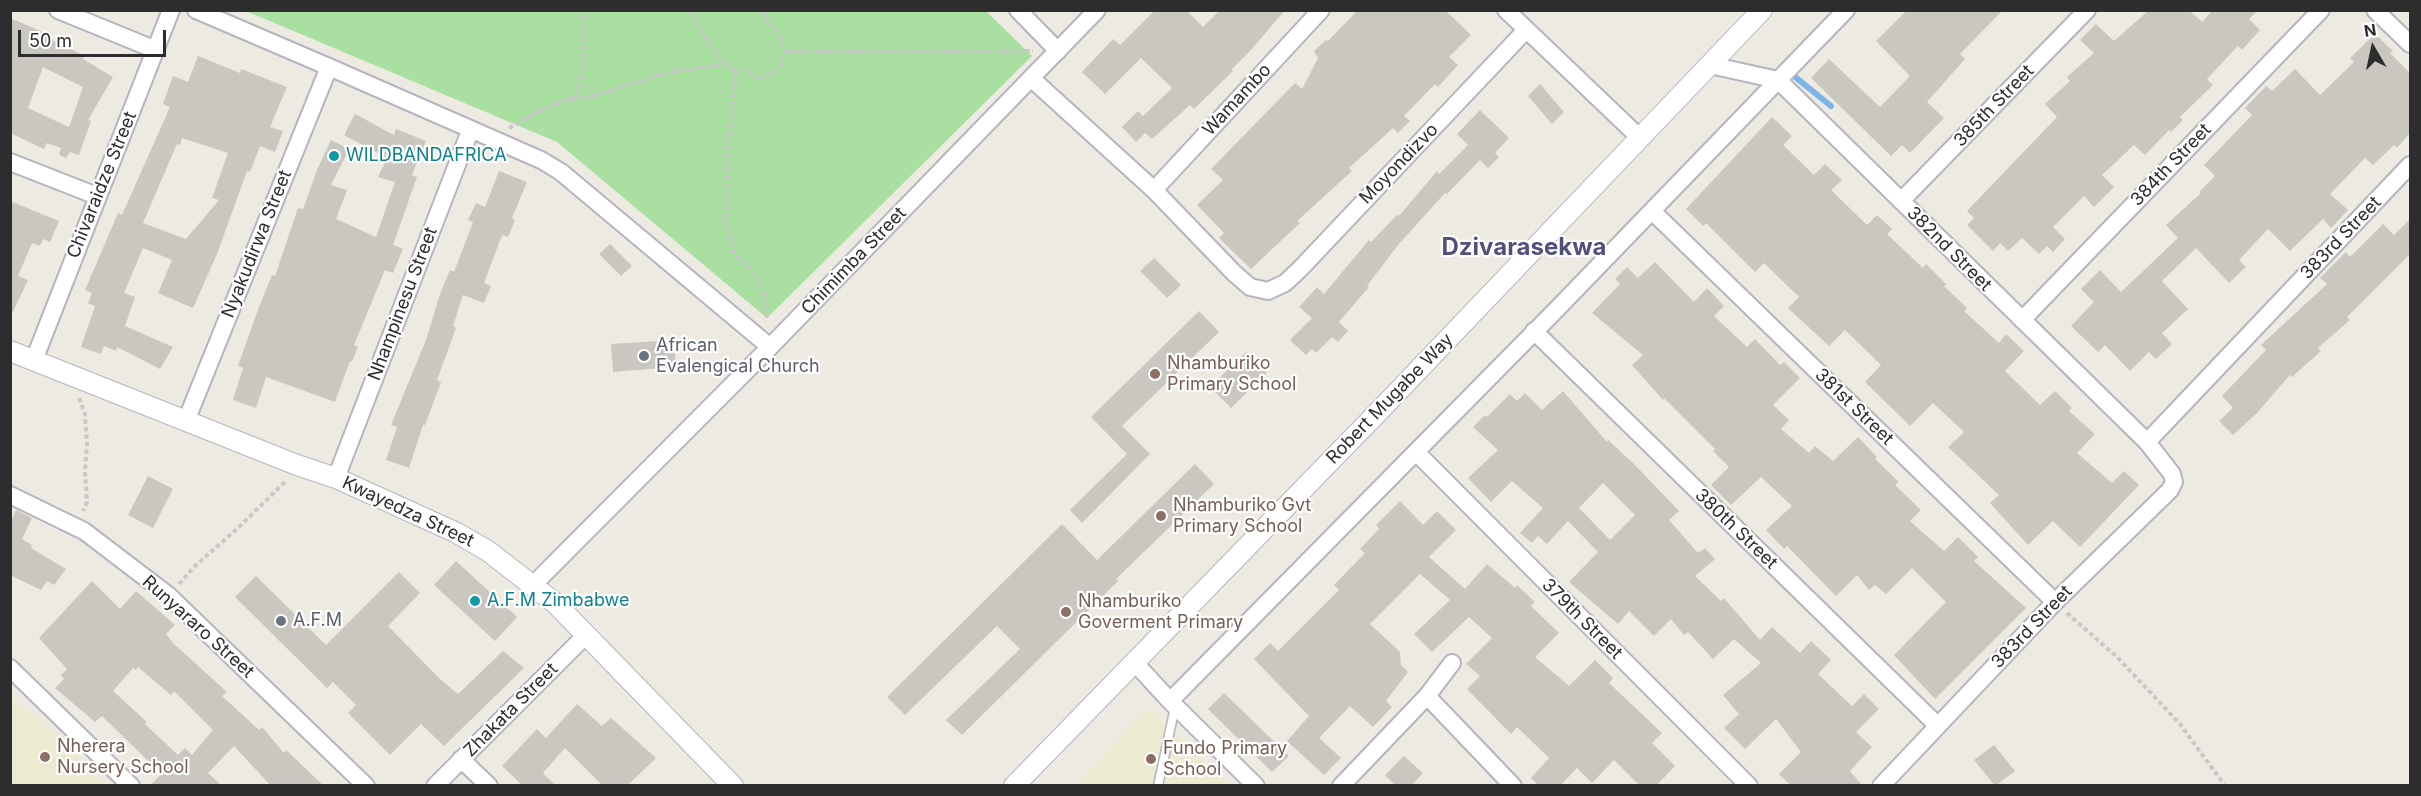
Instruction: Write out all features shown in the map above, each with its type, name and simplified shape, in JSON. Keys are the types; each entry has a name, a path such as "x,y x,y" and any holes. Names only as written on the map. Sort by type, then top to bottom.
{"street":[{"path":"58,10 156,50"},
{"name":"Chivaraidze Street","path":"34,360 171,10"},
{"path":"196,10 541,160 561,172 770,346"},
{"path":"1018,10 1058,51"},
{"name":"Chimimba Street","path":"533,585 1032,79 1097,10"},
{"name":"Wamambo","path":"1154,190 1321,10"},
{"path":"1506,10 1640,138"},
{"name":"Robert Mugabe Way","path":"1014,786 1762,10"},
{"path":"1173,704 1846,10"},
{"name":"385th Street","path":"1901,201 2087,10"},
{"name":"384th Street","path":"2022,320 2321,10"},
{"path":"2375,10 2410,44"},
{"name":"Moyondizvo","path":"1154,190 1234,273 1250,287 1268,291 1285,283 1300,269 1526,30"},
{"path":"1710,65 1778,80"},
{"name":"Nyakudirwa Street","path":"186,421 329,67"},
{"path":"1032,79 1154,190"},
{"name":"382nd Street","path":"1778,80 2147,442 2168,468"},
{"name":"Nhampinesu Street","path":"336,478 470,131"},
{"path":"10,162 97,196"},
{"name":"383rd Street","path":"2147,442 2410,165"},
{"name":"381st Street","path":"1652,211 2055,603"},
{"name":"380th Street","path":"1534,331 1938,726"},
{"name":"Kwayedza Street","path":"10,351 297,465 336,478 457,533 488,551 555,603 733,786"},
{"name":"379th Street","path":"1416,452 1749,786"},
{"name":"383rd Street","path":"1881,786 2055,603 2170,490 2174,482 2168,468"},
{"name":"Runyararo Street","path":"10,495 75,525 168,595 366,786"},
{"name":"Zhakata Street","path":"435,786 586,635"},
{"path":"1135,663 1256,786"},
{"path":"1341,786 1427,696 1452,663"},
{"path":"10,668 131,786"},
{"path":"1427,696 1514,786"},
{"path":"461,759 489,786"}],"lane":[{"path":"1158,786 1173,704"}],"path":[{"path":"571,100 580,87 584,44 582,10"},
{"path":"690,10 706,39 725,64 736,70 742,69 760,79 778,70 785,52 779,35 760,10"},
{"path":"785,52 1058,51"},
{"path":"493,140 504,130 525,121 545,108 597,95 669,72 725,64"},
{"path":"736,70 727,155 726,226 735,256 754,272 764,295 767,318 755,333"},
{"path":"70,375 85,414 87,444 85,471 87,502 75,525"},
{"path":"168,595 195,566 239,527 286,480 297,465"},
{"path":"2055,603 2117,657 2180,724 2225,786"}],"shaded area":[{"name":"Nherera Nursery School","path":"10,698 52,729 106,785 11,785"},
{"name":"Fundo Primary School","path":"1148,708 1174,732 1229,785 1074,786"}],"green space":[{"path":"246,11 986,11 1032,56 767,318 557,142"}],"building":[{"path":"1155,10 1186,10 1203,27 1220,10 1285,10 1231,70 1233,71 1194,109 1190,105 1152,139 1145,133 1136,142 1122,127 1138,111 1143,116 1172,88 1141,58 1105,94 1082,72 1113,39 1120,45"},
{"path":"1358,10 1445,10 1471,35 1449,57 1458,65 1438,87 1435,84 1404,116 1410,121 1398,133 1393,128 1349,168 1352,171 1297,221 1300,223 1251,269 1219,238 1224,233 1197,205 1223,180 1211,169 1295,83 1302,89 1318,58 1314,51 1326,40 1328,41"},
{"path":"1907,10 2003,10 1960,54 1965,59 1927,102 1944,118 1910,153 1902,145 1891,156 1811,78 1829,59 1880,107 1910,76 1876,41"},
{"path":"2149,10 2189,10 2202,22 2213,10 2258,10 2249,19 2260,30 2242,50 2238,46 2207,79 2213,85 2180,117 2183,120 2171,132 2169,130 2145,155 2134,145 2102,175 2114,187 2094,207 2084,196 2053,227 2065,239 2053,252 2047,246 2039,254 2022,238 2008,251 2000,243 1993,251 1967,225 1974,218 1967,211 2057,117 2045,104 2070,81 2067,77 2094,53 2080,40 2096,24 2114,41"},
{"path":"10,18 43,32 42,35 85,56 83,59 113,77 88,120 91,121 79,155 70,152 66,158 59,155 61,148 47,143 44,149 10,133","holes":["43,67 83,87 69,127 28,108"]},
{"path":"2375,34 2393,51 2390,53 2410,73 2410,133 2397,148 2394,145 2373,165 2365,158 2330,194 2348,210 2331,228 2323,219 2290,251 2268,229 2239,260 2246,267 2229,283 2196,248 2162,281 2188,309 2162,333 2172,344 2156,359 2149,352 2130,371 2105,345 2098,352 2071,326 2094,302 2081,289 2100,270 2121,292 2178,238 2166,225 2201,193 2199,192 2215,176 2204,165 2252,115 2245,108 2266,86 2272,91 2295,69 2320,95 2354,62 2350,58"},
{"path":"198,56 240,73 241,69 287,87 270,127 283,131 275,152 260,146 250,172 247,171 217,254 193,308 158,293 172,260 143,248 124,293 135,297 125,326 173,347 160,369 117,347 116,351 104,346 101,354 81,347 95,306 88,303 92,293 85,290 118,213 122,215 170,107 163,104 173,76 188,82","holes":["182,138 228,153 212,198 219,200 186,239 143,223 177,144 180,145"]},
{"path":"1540,84 1564,112 1552,124 1528,96"},
{"path":"1480,110 1509,138 1495,153 1499,157 1488,168 1480,160 1447,194 1445,193 1398,245 1367,286 1369,287 1339,322 1348,331 1338,342 1332,337 1316,353 1312,349 1306,355 1290,340 1312,318 1299,307 1317,287 1324,294 1369,240 1371,242 1398,214 1399,216 1437,171 1439,174 1468,145 1457,134"},
{"path":"355,114 394,135 396,129 426,141 412,175 417,177 393,245 403,249 393,273 385,270 354,345 358,347 352,362 350,361 335,402 266,377 256,408 233,400 243,368 238,366 259,307 272,275 275,276 298,208 303,209 331,140 349,149 331,185 347,190 336,219 376,237 395,182 378,177 387,158 344,135"},
{"path":"1772,117 1792,136 1783,145 1814,175 1825,164 1842,180 1831,190 1867,225 1877,215 1892,229 1887,234 1923,268 1926,264 1946,284 1944,286 1967,308 1964,311 1999,343 2006,334 2024,351 2005,371 2040,405 2055,391 2072,408 2069,411 2095,434 2077,453 2112,483 2124,471 2139,485 2080,547 2053,521 2028,545 1990,503 1999,495 1948,447 1964,432 1933,403 1910,426 1865,382 1881,365 1845,330 1829,346 1788,308 1799,297 1764,263 1755,272 1706,223 1703,226 1686,209"},
{"path":"499,171 527,182 512,218 515,220 508,237 502,235 484,283 491,286 484,303 463,295 453,326 456,328 437,380 441,382 425,425 423,425 409,468 386,460 397,427 391,425 426,340 440,294 450,270 454,272 473,222 468,220 476,203 485,207"},
{"path":"10,201 59,221 50,242 43,239 40,246 32,243 18,276 28,280 10,318"},
{"path":"2410,219 2410,254 2347,317 2350,320 2318,348 2321,351 2292,377 2290,375 2257,413 2233,435 2219,421 2233,408 2222,396 2266,350 2261,345 2327,284 2320,278 2346,252 2350,257 2383,224 2394,235"},
{"path":"610,244 632,266 621,276 599,254"},
{"path":"1154,258 1181,285 1167,298 1140,271"},
{"path":"1655,262 1694,302 1707,288 1724,306 1714,316 1747,347 1755,339 1780,365 1784,362 1800,378 1773,405 1789,420 1781,429 1809,453 1815,446 1833,461 1858,437 1877,457 1875,459 1899,482 1895,485 1921,510 1910,521 1944,551 1958,537 1978,557 1974,561 2026,608 1935,699 1894,655 1946,602 1912,568 1886,594 1875,585 1869,590 1857,575 1836,596 1787,546 1784,549 1766,530 1792,506 1761,477 1731,505 1711,485 1729,467 1713,451 1715,449 1664,398 1663,400 1632,365 1643,355 1592,313 1620,284 1615,279 1627,267 1638,278"},
{"name":"Nhamburiko Primary School","path":"1199,311 1219,332 1122,426 1150,454 1082,523 1070,510 1127,454 1091,417"},
{"name":"African Evalengical Church","path":"674,340 676,367 613,372 611,344"},
{"name":"Nhamburiko Primary School","path":"1246,352 1267,373 1231,408 1210,387"},
{"path":"1563,391 1607,442 1608,440 1634,464 1679,511 1669,520 1698,553 1705,548 1715,559 1695,576 1721,601 1724,598 1760,640 1772,627 1800,653 1811,641 1831,660 1818,674 1852,706 1864,694 1879,709 1856,732 1872,747 1850,771 1863,786 1791,786 1779,774 1801,752 1776,719 1745,749 1724,728 1739,714 1723,695 1761,663 1734,639 1713,659 1688,632 1684,635 1671,619 1654,636 1629,611 1618,624 1569,582 1598,552 1568,521 1547,544 1538,536 1532,543 1520,533 1543,508 1512,481 1491,502 1468,478 1498,450 1473,427 1485,415 1487,417 1510,394 1517,401 1525,393 1542,410","holes":["1603,483 1635,515 1610,540 1579,508"]},
{"path":"1195,464 1214,484 1116,579 1118,581 962,735 946,720 1020,649 997,626 905,715 887,697 1062,524 1097,560"},
{"path":"148,476 173,489 153,528 128,515"},
{"path":"1400,501 1423,525 1437,511 1456,530 1429,557 1465,589 1487,564 1515,588 1517,585 1535,602 1531,606 1559,633 1535,657 1569,686 1595,660 1613,678 1609,683 1662,733 1652,743 1675,766 1656,786 1640,786 1614,760 1592,783 1577,768 1560,786 1539,786 1531,778 1549,758 1517,727 1511,734 1467,689 1480,676 1466,664 1492,638 1469,617 1432,652 1414,634 1450,600 1420,574 1370,624 1400,652 1401,665 1408,672 1386,701 1392,707 1373,727 1350,706 1319,738 1341,758 1324,775 1287,741 1309,716 1254,659 1270,643 1278,651 1339,590 1334,585 1365,553 1360,549 1379,529 1376,525"},
{"path":"16,510 32,518 22,539 32,545 31,548 66,569 54,585 47,581 41,590 10,575 10,524"},
{"name":"A.F.M Zimbabwe","path":"456,561 517,617 495,641 434,585"},
{"path":"399,572 420,593 388,626 458,694 503,651 524,668 444,746 421,724 390,755 348,713 356,705 333,682 327,688 235,597 256,576 326,645"},
{"path":"92,581 120,609 136,591 175,625 166,634 227,692 222,696 259,730 262,727 284,753 286,750 324,786 271,786 234,746 208,773 222,786 150,786 161,774 102,716 95,722 55,688 64,679 61,675 67,669 39,638","holes":["138,667 171,695 174,691 213,730 192,755 185,748 178,755 113,691 133,668 136,670"]},
{"path":"1224,693 1289,756 1272,772 1208,709"},
{"path":"577,704 602,726 611,718 656,758 627,786 603,786 565,748 543,773 556,786 523,786 502,766 537,729 546,738"},
{"path":"1994,745 2015,771 1995,786 1974,760"},
{"path":"1404,756 1423,773 1411,786 1396,786 1385,775"}],"waterway":[{"path":"1794,76 1831,106"}],"place":[{"name":"WILDBANDAFRICA","path":"334,156"},
{"name":"African Evalengical Church","path":"644,356"},
{"name":"Nhamburiko Primary School","path":"1155,374"},
{"name":"Nhamburiko Gvt Primary School","path":"1161,516"},
{"name":"A.F.M Zimbabwe","path":"475,601"},
{"name":"Nhamburiko Goverment Primary","path":"1066,612"},
{"name":"A.F.M","path":"281,621"},
{"name":"Nherera Nursery School","path":"45,757"},
{"name":"Fundo Primary School","path":"1151,759"}],"district":[{"name":"Dzivarasekwa","path":"1524,248"}]}
